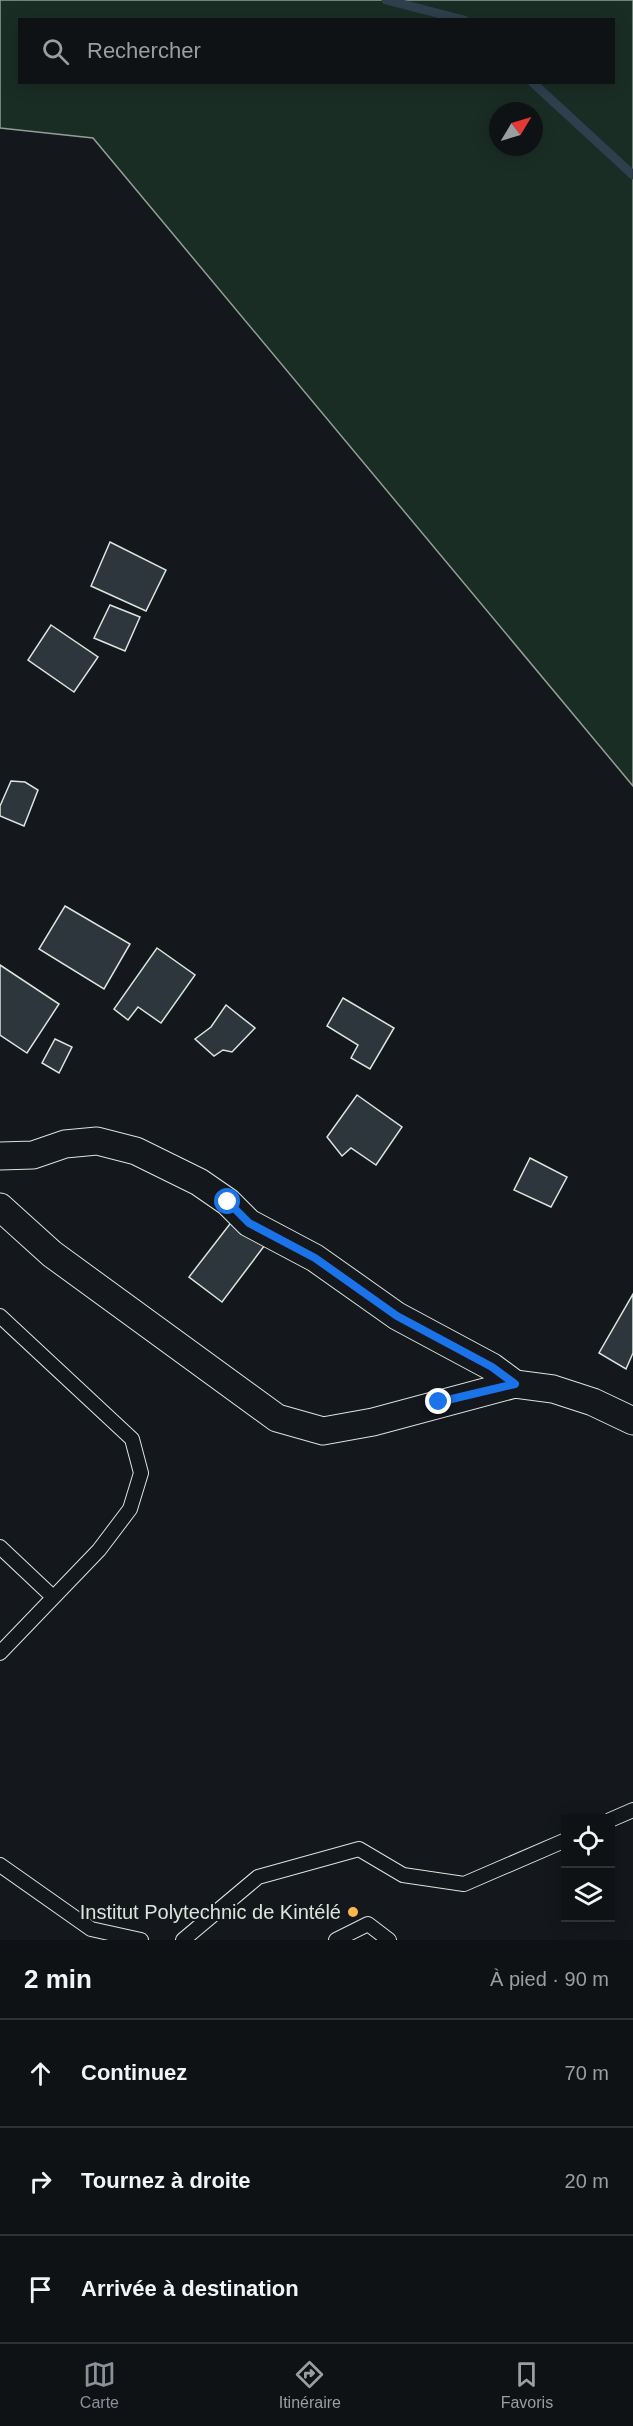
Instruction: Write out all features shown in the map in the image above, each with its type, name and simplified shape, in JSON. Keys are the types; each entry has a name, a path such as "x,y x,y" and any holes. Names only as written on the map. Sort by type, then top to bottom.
{"street":[{"path":"0,1156 33,1155 65,1144 97,1141 136,1151 199,1182 228,1202 249,1223 315,1258 397,1316 492,1367 515,1384"},
{"path":"0,1207 52,1254 277,1418 323,1431 373,1422 439,1402 515,1384 552,1389 573,1395 633,1421"}],"lane":[{"path":"0,1316 132,1439 141,1473 130,1509 99,1550 0,1653"},
{"path":"0,1547 53,1597"},
{"path":"615,1818 633,1810"},
{"path":"183,1940 258,1877 359,1850 403,1875 464,1884 561,1842"},
{"path":"0,1865 91,1929 141,1940"},
{"path":"336,1940 368,1924 390,1940"}],"green space":[{"path":"0,0 633,0 633,786 93,138 0,128"}],"building":[{"path":"110,542 166,570 146,611 91,586"},
{"path":"110,605 140,617 125,651 94,638"},
{"path":"51,625 98,657 74,692 28,660"},
{"path":"11,781 25,782 38,790 24,826 0,816 0,806"},
{"path":"65,906 130,944 104,989 39,949"},
{"path":"157,948 195,975 161,1023 138,1007 128,1020 114,1009"},
{"path":"0,965 59,1004 27,1053 0,1035"},
{"path":"343,998 394,1028 370,1069 351,1058 358,1045 327,1026"},
{"path":"226,1005 255,1028 232,1052 223,1050 214,1056 195,1039 211,1027"},
{"path":"55,1039 72,1047 59,1073 42,1063"},
{"path":"357,1095 402,1127 376,1165 351,1148 342,1156 327,1137"},
{"path":"530,1158 567,1177 551,1207 514,1190"},
{"path":"233,1220 265,1245 222,1302 189,1277"},
{"path":"633,1294 633,1353 626,1369 599,1353"}],"waterway":[{"path":"386,0 456,18"},
{"path":"534,84 633,175"}],"place":[{"name":"Institut Polytechnic de Kintélé","path":"353,1912"}],"route":[{"path":"228,1202 249,1223 315,1258 397,1316 492,1367 515,1384 439,1402"}]}
